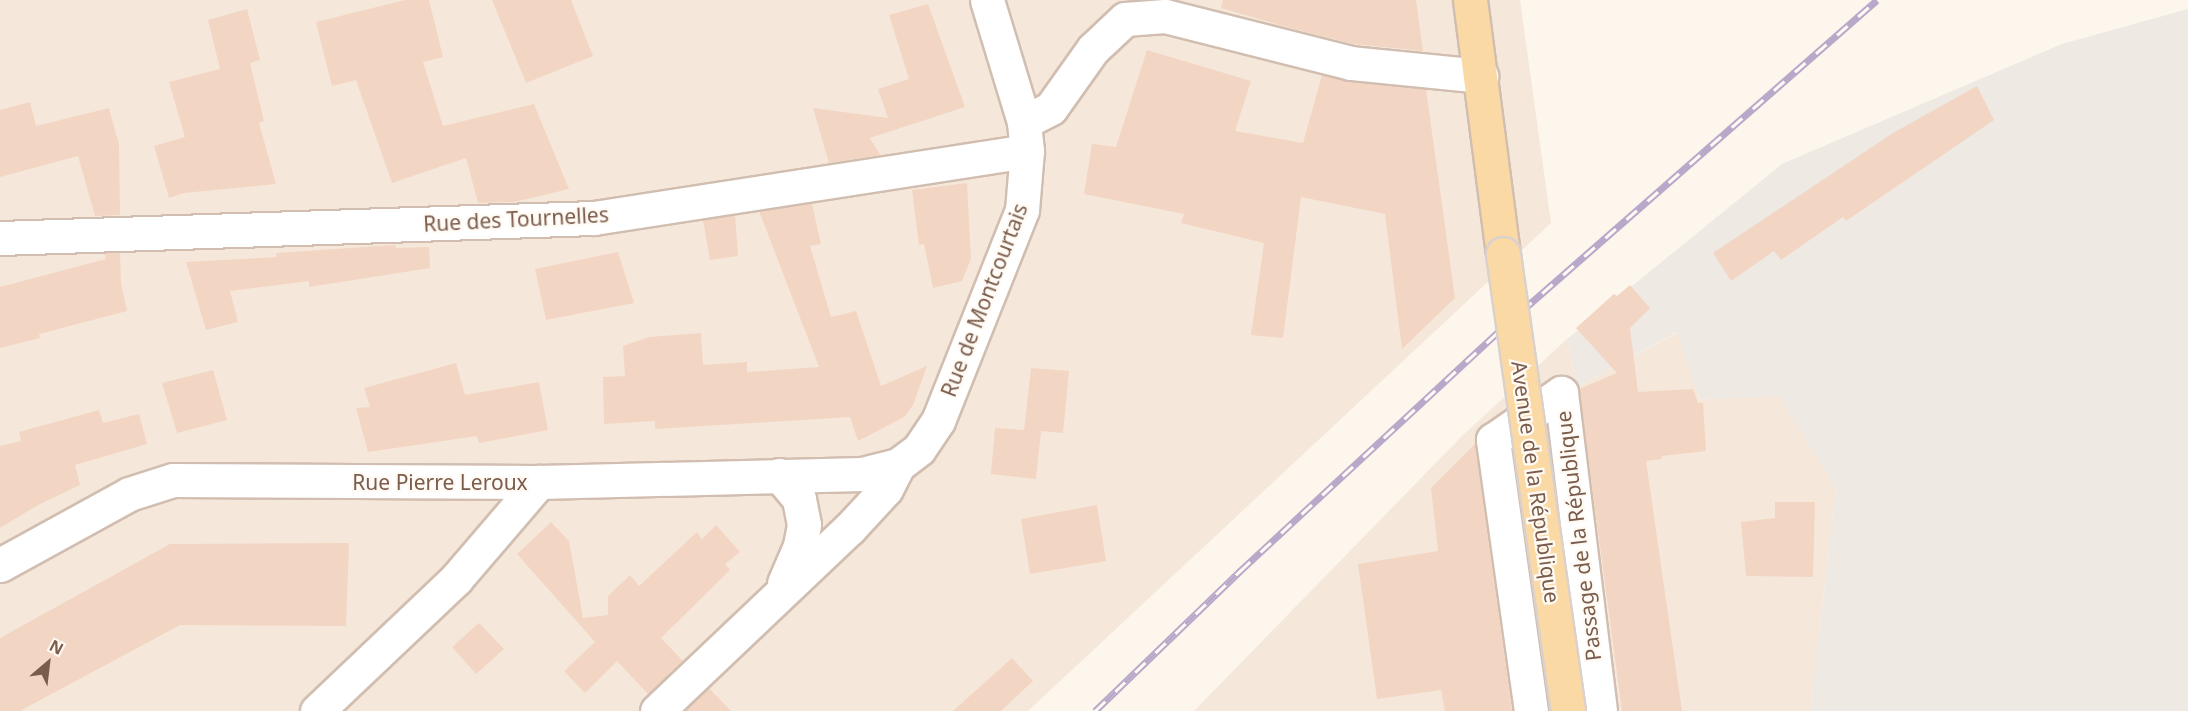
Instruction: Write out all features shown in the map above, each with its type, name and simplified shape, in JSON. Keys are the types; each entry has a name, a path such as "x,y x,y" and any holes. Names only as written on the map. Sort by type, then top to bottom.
{"main road":[{"name":"Avenue de la République","path":"1470,0 1503,254 1568,711"}],"street":[{"path":"987,0 1026,136"},
{"path":"1026,136 1051,108 1093,50 1125,19 1165,16 1351,63 1481,76"},
{"name":"Rue des Tournelles","path":"0,238 594,218 1026,136"},
{"name":"Rue de Montcourtais","path":"898,465 919,448 938,420 1022,210 1026,136"},
{"name":"Passage de la République","path":"1531,711 1493,440 1561,393 1600,711"},
{"path":"657,711 849,529 886,489 898,465"},
{"name":"Rue Pierre Leroux","path":"0,565 129,494 172,480 539,482 862,474 898,465"},
{"path":"779,475 799,500 804,525 800,546 780,593"},
{"path":"317,711 456,579 539,482"}],"shaded area":[{"path":"0,0 1520,0 1551,223 1028,711 0,711"},
{"path":"2188,9 2188,711 1810,711 1836,488 1778,396 1700,400 1677,332 1578,387 1567,339 1782,164 2062,44"},
{"path":"1678,332 1700,400 1778,395 1836,488 1810,711 1194,711 1461,437 1567,339 1578,387"}],"building":[{"path":"405,0 429,0 443,57 423,62 443,126 534,104 569,189 514,202 478,203 466,158 392,183 356,80 332,86 316,22"},
{"path":"492,0 571,0 593,56 526,83"},
{"path":"1223,0 1416,0 1423,51 1354,44 1283,26 1221,8"},
{"path":"928,4 965,107 870,138 880,155 829,163 813,108 888,118 878,89 909,79 889,15"},
{"path":"247,9 260,60 250,63 264,121 259,123 276,184 184,193 169,198 154,146 185,137 169,82 220,69 208,20"},
{"path":"1147,50 1251,81 1235,131 1303,143 1322,75 1349,82 1426,89 1455,298 1402,349 1385,214 1301,197 1283,338 1251,335 1264,243 1181,223 1184,214 1084,194 1092,144 1116,147"},
{"path":"1977,86 1994,120 1846,221 1843,217 1781,260 1774,251 1731,281 1713,253 1893,133"},
{"path":"30,102 36,126 109,108 119,145 120,215 95,216 78,156 0,177 0,110"},
{"path":"967,183 971,259 962,281 933,288 924,244 919,245 912,190"},
{"path":"812,204 821,244 810,246 831,317 856,311 881,386 927,366 913,405 904,417 858,441 850,417 655,429 655,421 604,424 603,377 625,376 623,346 649,337 701,333 703,365 747,362 747,372 819,367 759,211"},
{"path":"735,215 738,256 710,260 703,220"},
{"path":"395,245 396,248 429,247 430,268 309,287 309,281 230,291 238,322 206,330 186,262 277,257 276,253"},
{"path":"618,252 634,303 546,320 535,269"},
{"path":"105,253 120,253 121,283 127,311 39,334 40,338 0,348 0,287 106,259"},
{"path":"1630,285 1650,308 1630,328 1638,392 1693,389 1698,403 1703,403 1706,451 1662,456 1661,459 1646,461 1682,711 1622,711 1579,389 1617,373 1576,328 1614,294 1617,296"},
{"path":"456,363 465,395 539,382 548,430 479,443 477,436 368,452 356,408 370,407 364,388"},
{"path":"1031,368 1069,371 1063,433 1041,431 1036,479 991,474 995,428 1024,430"},
{"path":"213,370 227,420 177,433 162,383"},
{"path":"99,410 103,423 139,414 147,444 75,465 80,485 38,505 0,528 0,446 21,441 19,432"},
{"path":"1475,444 1512,711 1445,711 1441,690 1377,699 1358,564 1438,551 1431,488"},
{"path":"1775,502 1815,502 1813,577 1746,576 1741,522 1775,518"},
{"path":"1097,505 1106,561 1030,574 1021,519"},
{"path":"551,522 569,541 583,618 608,615 608,596 630,575 639,586 697,532 702,539 716,525 740,552 725,564 730,570 661,638 683,661 648,694 617,661 585,693 564,671 595,642 517,554"},
{"path":"349,543 346,626 180,625 20,711 0,711 0,638 170,544"},
{"path":"479,623 504,649 476,674 452,647"},
{"path":"1012,658 1033,681 1001,711 953,711"},
{"path":"709,688 731,711 684,711"}],"railway":[{"path":"1095,711 1240,571 1500,330 1877,0"}]}
